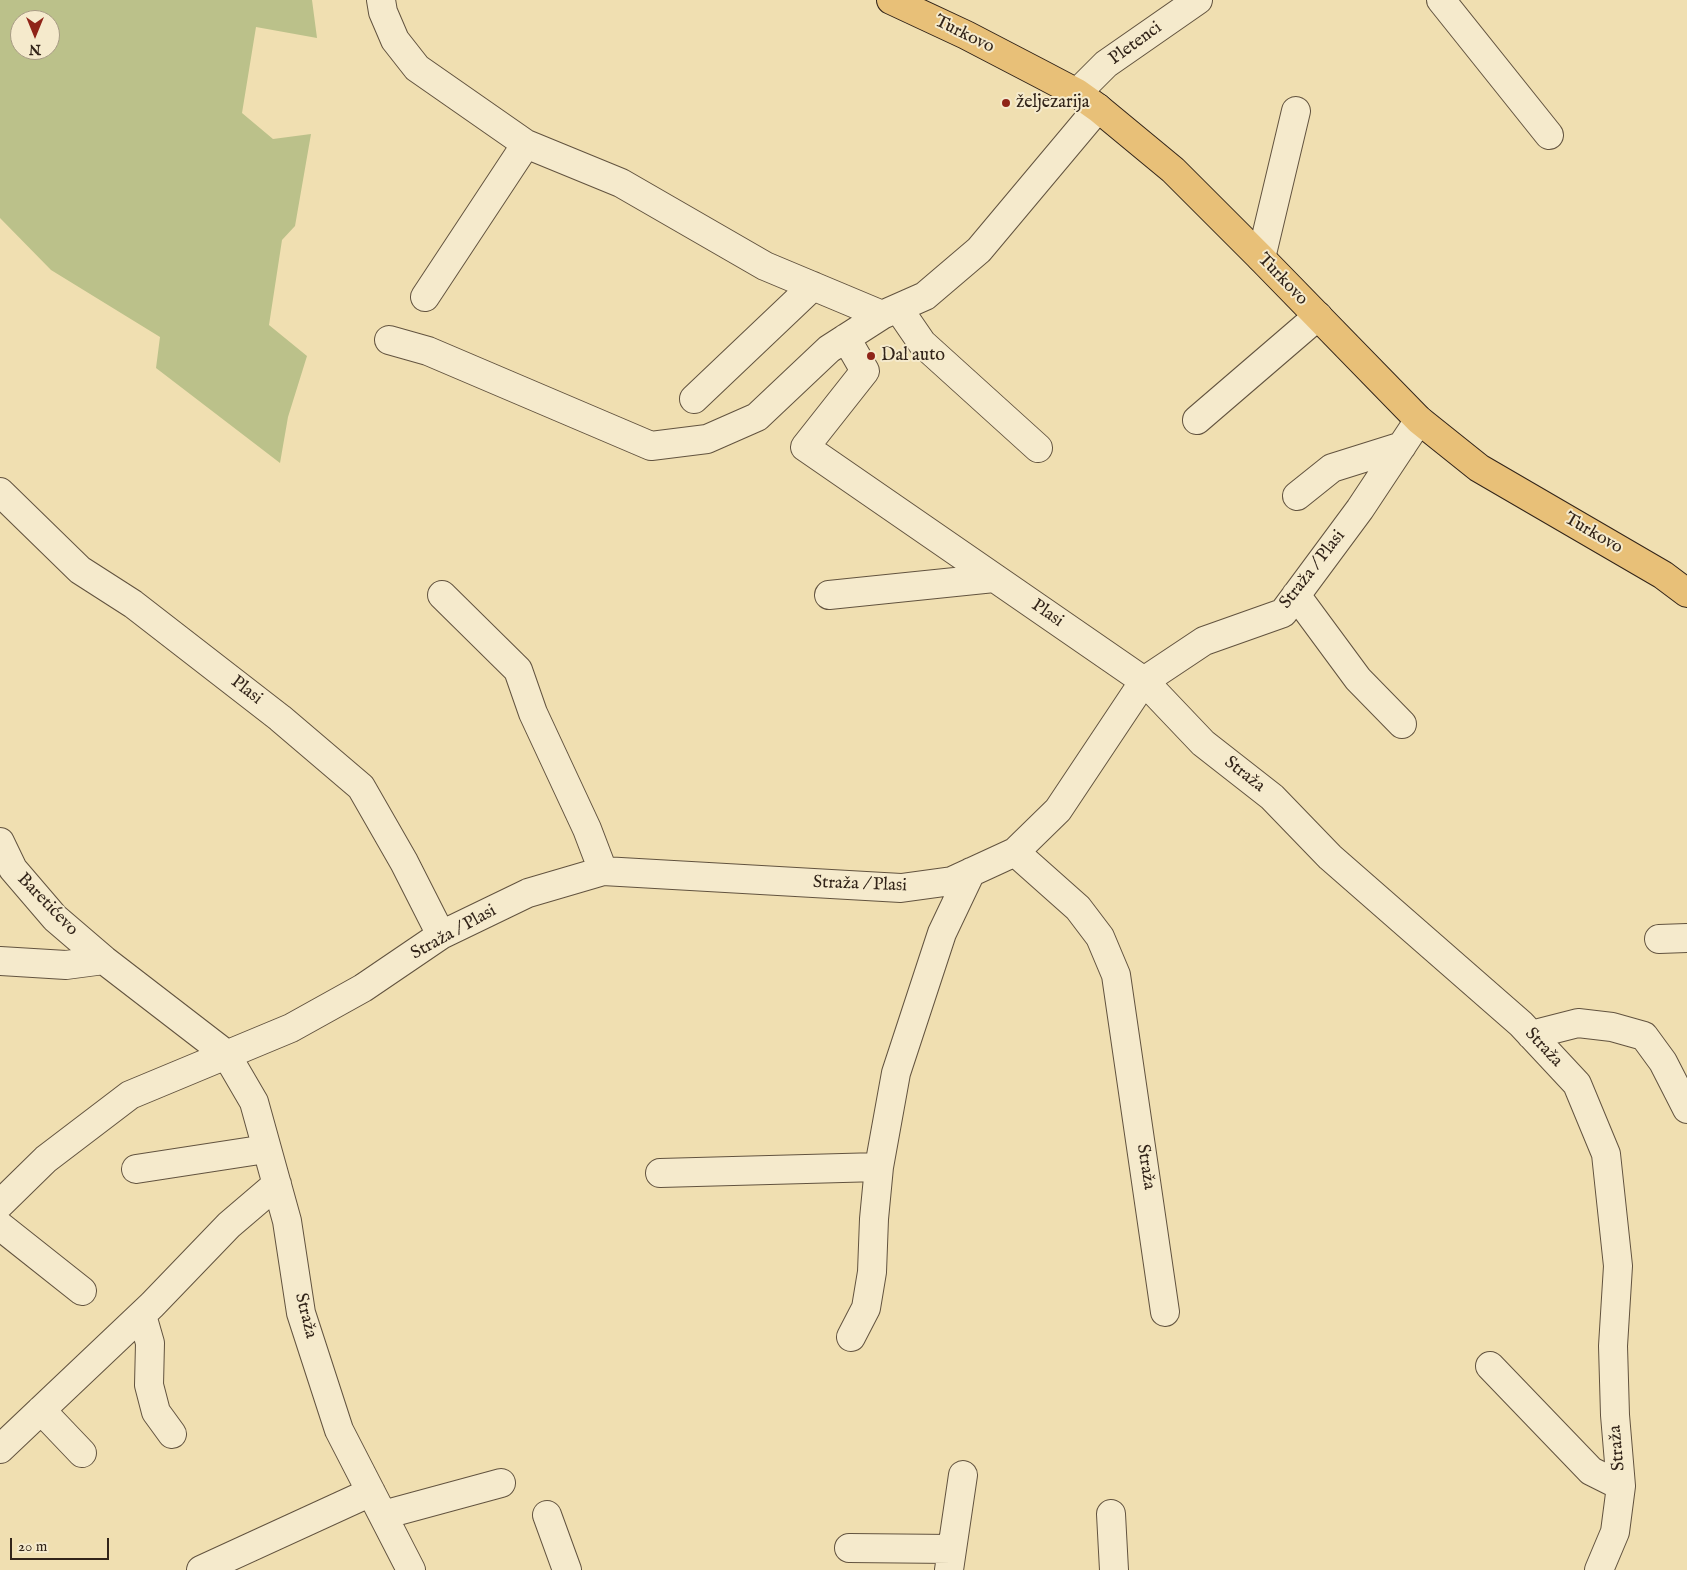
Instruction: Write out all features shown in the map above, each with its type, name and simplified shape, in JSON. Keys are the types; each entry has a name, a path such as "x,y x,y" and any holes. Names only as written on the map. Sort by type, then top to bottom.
{"main road":[{"name":"Turkovo","path":"891,0 966,35 1088,101 1172,170 1261,258 1418,420 1479,468 1675,574 1687,593"}],"street":[{"path":"380,0 395,40 418,68 526,144 621,183 766,266 813,286 890,312 1038,448"},
{"name":"Pletenci","path":"389,340 428,351 651,446 707,439 757,417 829,349 890,312 925,296 979,250 1088,101 1106,64 1198,0"},
{"path":"1441,0 1550,135"},
{"path":"1261,258 1296,111"},
{"path":"425,297 526,144"},
{"path":"694,399 813,286"},
{"path":"1197,420 1318,316"},
{"name":"Plasi","path":"846,338 866,371 805,447 1144,681"},
{"name":"Straža / Plasi","path":"0,1204 46,1159 130,1095 291,1028 363,988 441,935 528,893 603,871 901,888 952,881 1015,852 1058,810 1144,681 1204,641 1283,613 1360,509 1418,420"},
{"path":"1297,496 1332,468 1402,446"},
{"name":"Plasi","path":"0,492 80,570 133,604 273,712 361,786 404,862 441,935"},
{"path":"829,595 994,578"},
{"path":"442,595 518,670 533,713 587,829 603,871"},
{"path":"1296,595 1358,679 1402,724"},
{"name":"Straža","path":"1144,681 1203,743 1272,797 1330,857 1531,1035 1577,1084 1606,1154 1618,1266 1613,1346 1615,1416 1621,1486 1615,1532 1600,1568"},
{"name":"Baretićevo","path":"0,842 13,869 55,918 104,960 226,1054"},
{"name":"Straža","path":"1015,852 1078,908 1100,937 1116,975 1165,1312"},
{"path":"851,1337 866,1308 872,1272 874,1219 879,1167 896,1073 942,933 971,872"},
{"path":"1659,939 1687,938"},
{"name":"Baretićevo","path":"0,961 66,965 104,960"},
{"path":"1531,1035 1578,1023 1612,1026 1644,1036 1663,1062 1687,1110"},
{"name":"Straža","path":"226,1054 254,1102 286,1221 301,1313 339,1430 411,1570"},
{"path":"136,1169 266,1149"},
{"path":"660,1173 879,1167"},
{"path":"0,1449 142,1315 229,1225 277,1184"},
{"path":"0,1226 82,1291"},
{"path":"142,1315 150,1343 149,1385 156,1412 172,1434"},
{"path":"1490,1366 1591,1471 1621,1486"},
{"path":"35,1416 82,1453"},
{"path":"849,1548 951,1560 963,1475"},
{"path":"201,1570 377,1503 501,1483"},
{"path":"1111,1514 1114,1570"},
{"path":"547,1515 567,1570"}],"green space":[{"path":"0,0 312,0 317,38 256,27 242,113 273,139 311,134 295,226 282,240 269,325 307,356 288,417 280,463 156,368 160,337 51,270 0,218"}],"place":[{"name":"željezarija","path":"1006,103"},
{"name":"Dal auto","path":"871,356"}]}
